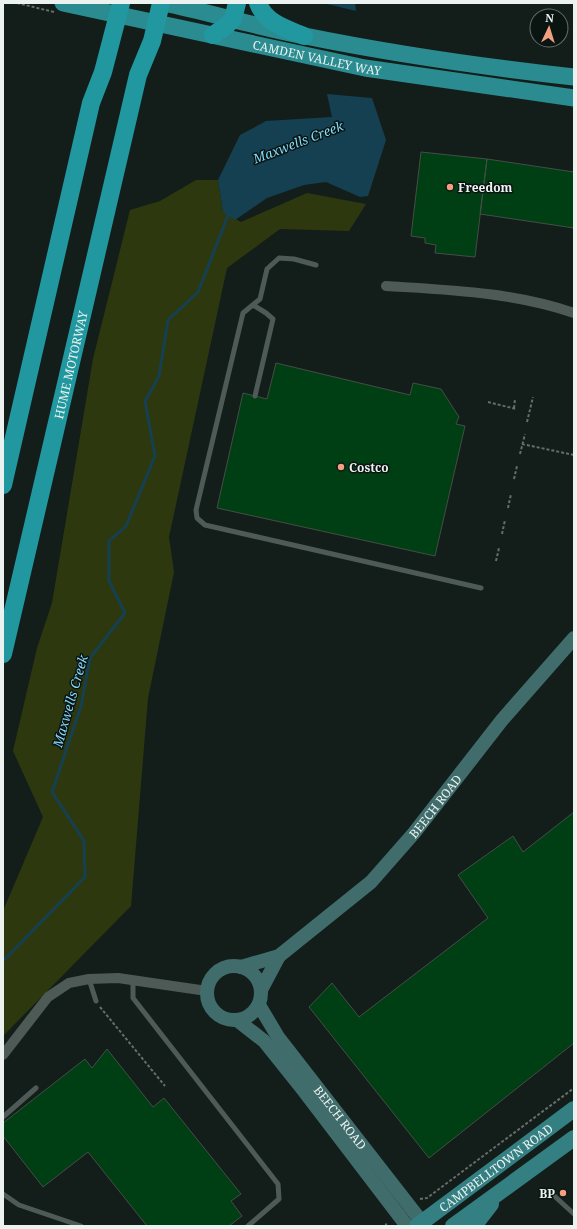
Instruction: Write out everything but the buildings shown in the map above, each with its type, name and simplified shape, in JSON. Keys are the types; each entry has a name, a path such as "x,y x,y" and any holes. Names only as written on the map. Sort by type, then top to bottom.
{"highway":[{"path":"3,485 91,103 93,71 109,3"},
{"path":"91,103 104,72 121,3"},
{"path":"138,75 141,39 149,3"},
{"name":"CAMDEN VALLEY WAY","path":"163,3 198,11 235,11 304,36 425,58 574,77"},
{"path":"138,75 152,41 163,3"},
{"path":"258,3 264,13 272,21 304,36"},
{"name":"CAMDEN VALLEY WAY","path":"63,7 213,35 365,68 574,98"},
{"path":"213,35 225,27 235,11"},
{"name":"HUME MOTORWAY","path":"3,654 138,75"}],"main road":[{"name":"BEECH ROAD","path":"241,967 279,956 371,882 414,833 502,720 574,638"},
{"name":"BEECH ROAD","path":"261,990 279,956"},
{"path":"231,966 241,967 255,975 259,982 261,998 259,1005 253,1013 246,1018 229,1020 215,1013 209,1002 207,991 209,982 218,971 231,966"},
{"name":"BEECH ROAD","path":"259,1005 278,1037 418,1225"},
{"name":"BEECH ROAD","path":"237,1020 264,1041 328,1122 418,1225"},
{"name":"CAMPBELLTOWN ROAD","path":"418,1225 574,1109"},
{"name":"CAMPBELLTOWN ROAD","path":"452,1226 574,1138"},
{"path":"474,1226 502,1190"}],"street":[{"path":"386,286 483,293 517,298 574,313"},
{"path":"3,1055 48,997 69,983 89,979 118,978 207,991"}],"lane":[{"path":"316,265 294,259 279,258 267,269 260,299 243,313 196,510 197,518 205,525 481,588"},
{"path":"253,305 273,319 255,396"},
{"path":"89,979 96,1001"},
{"path":"133,980 132,998 278,1184 278,1199 248,1226"},
{"path":"3,1117 36,1088"},
{"path":"550,1192 574,1214"},
{"path":"3,1194 19,1205 81,1226"}],"path":[{"path":"17,3 63,7"},
{"path":"527,422 533,397"},
{"path":"488,402 515,409 516,399"},
{"path":"520,454 525,434"},
{"path":"522,444 574,455"},
{"path":"514,480 517,466"},
{"path":"508,508 511,494"},
{"path":"502,534 505,520"},
{"path":"496,561 498,548"},
{"path":"96,1001 165,1086"},
{"path":"420,1199 427,1198 574,1088"}],"green space":[{"path":"196,180 218,180 223,212 241,222 307,193 366,204 349,231 280,229 227,268 169,537 174,572 148,698 131,906 3,1036 3,911 43,817 13,751 37,648 52,603 93,359 130,210 160,201"}],"water":[{"path":"323,3 355,3 356,11"},
{"path":"327,94 372,98 386,140 368,196 360,197 326,182 304,185 267,198 235,220 223,212 218,180 240,135 266,121 332,117"}],"waterway":[{"name":"Maxwells Creek","path":"3,961 85,877 84,841 52,792 81,706 90,658 125,613 109,581 109,541 126,526 155,456 145,401 159,376 168,320 198,292 229,213"}],"place":[{"name":"Freedom","path":"450,187"},
{"name":"Costco","path":"341,467"},
{"name":"BP","path":"563,1193"}]}
